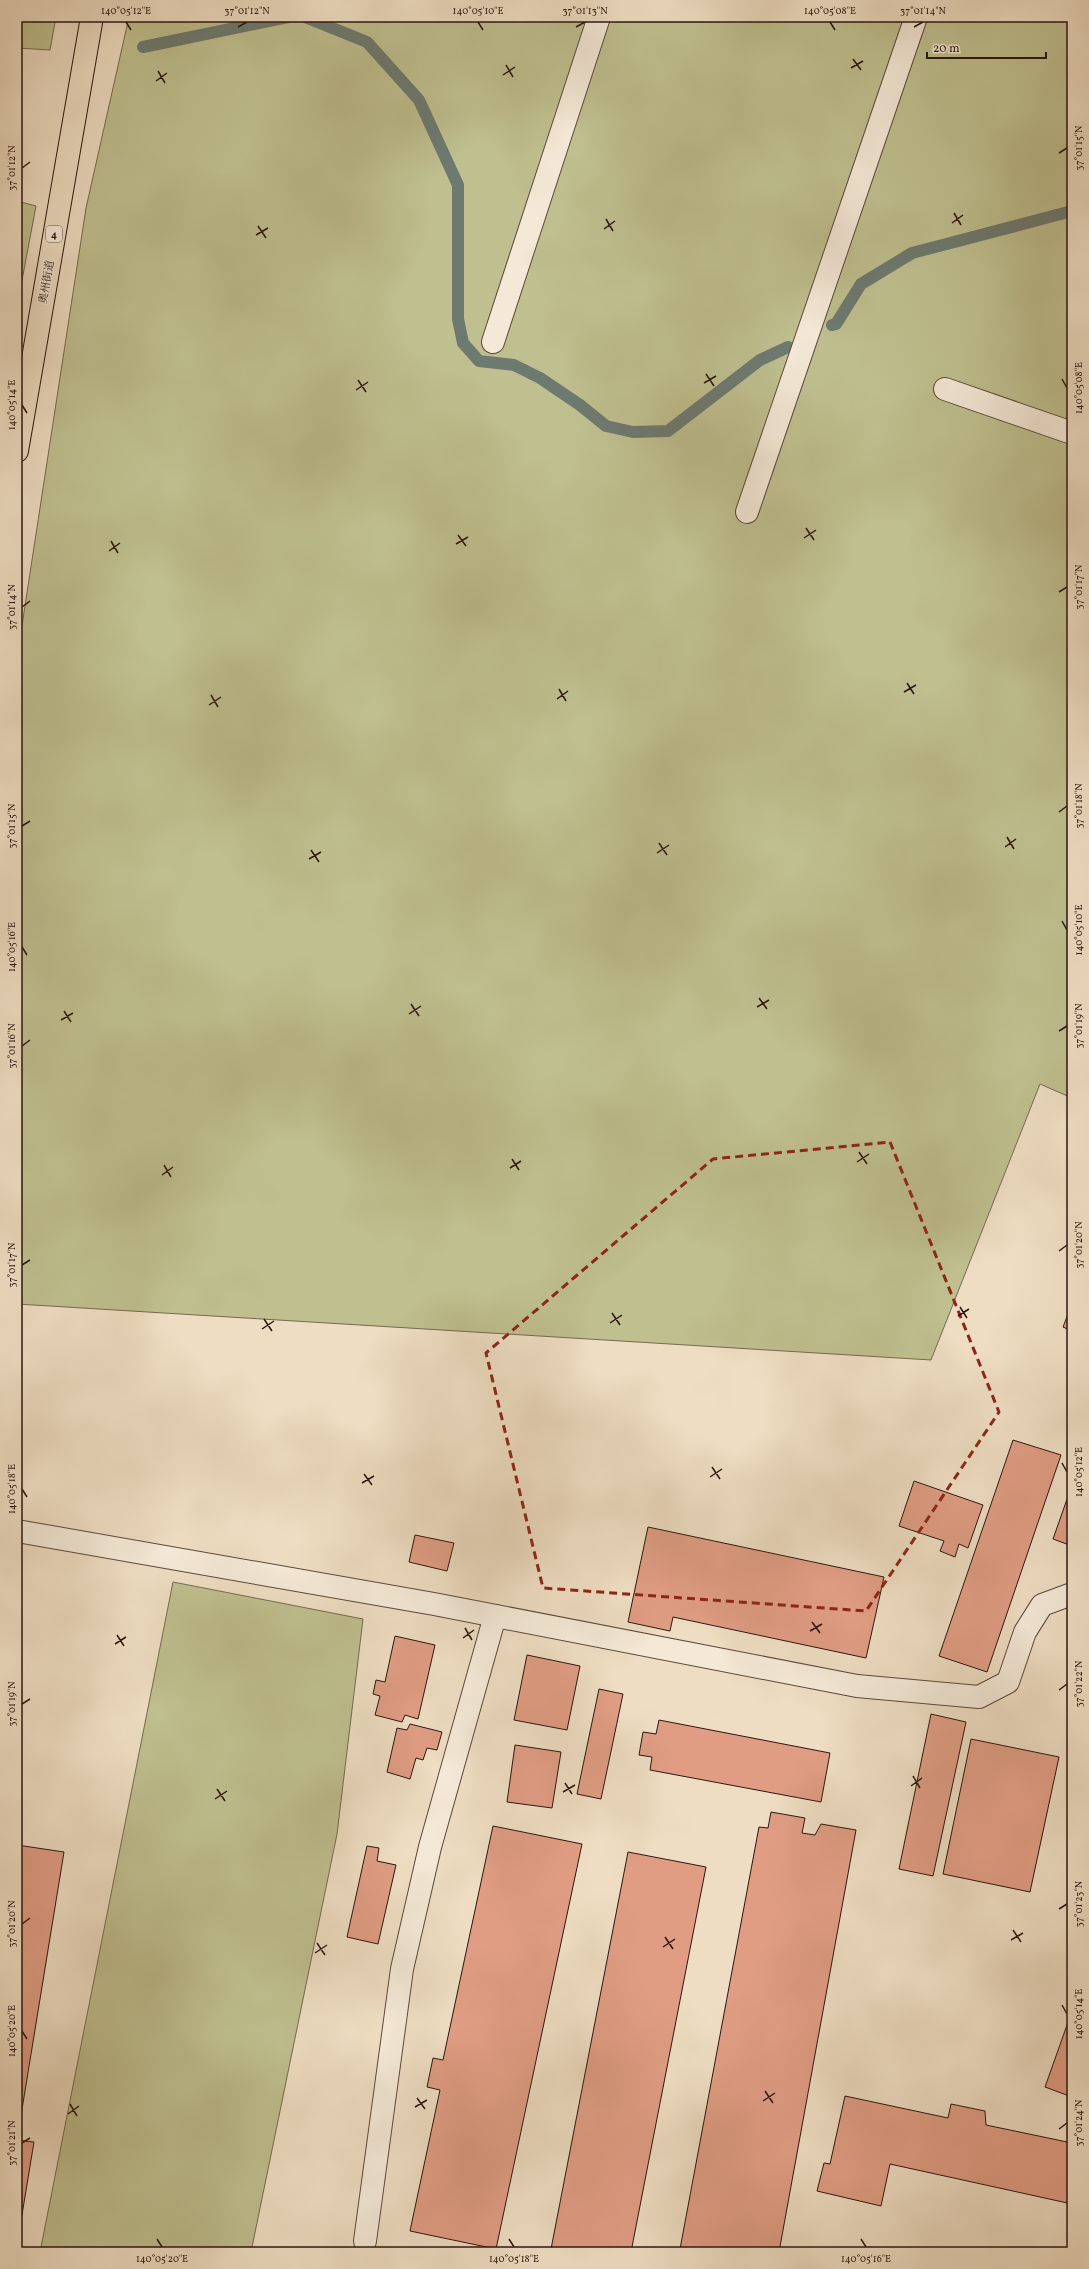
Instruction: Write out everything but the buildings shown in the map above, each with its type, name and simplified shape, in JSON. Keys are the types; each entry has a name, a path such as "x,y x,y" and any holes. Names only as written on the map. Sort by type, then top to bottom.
{"highway":[{"name":"奥州街道","path":"17,451 92,17"}],"lane":[{"path":"493,342 599,17"},
{"path":"747,512 916,17"},
{"path":"945,389 1072,433"},
{"path":"17,1531 495,1616 857,1686 979,1697 1008,1682 1025,1632 1042,1605 1069,1595 1072,1596"},
{"path":"365,2241 402,1969 430,1847 495,1616"}],"highlighted area":[{"path":"890,1142 999,1412 866,1611 543,1588 486,1353 713,1159"}],"green space":[{"path":"17,17 56,17 50,50 17,48"},
{"path":"129,17 1072,17 1072,1098 1040,1084 931,1360 17,1304 17,658 86,208"},
{"path":"17,201 36,206 17,307"},
{"path":"173,1582 363,1619 337,1834 251,2252 40,2252"}],"waterway":[{"path":"143,47 288,17"},
{"path":"305,17 367,42 419,100 458,185 458,319 463,343 479,361 514,365 540,378 580,405 606,426 633,432 668,431 760,360 788,347"},
{"path":"832,325 836,324 861,284 912,253 1072,211"}]}
